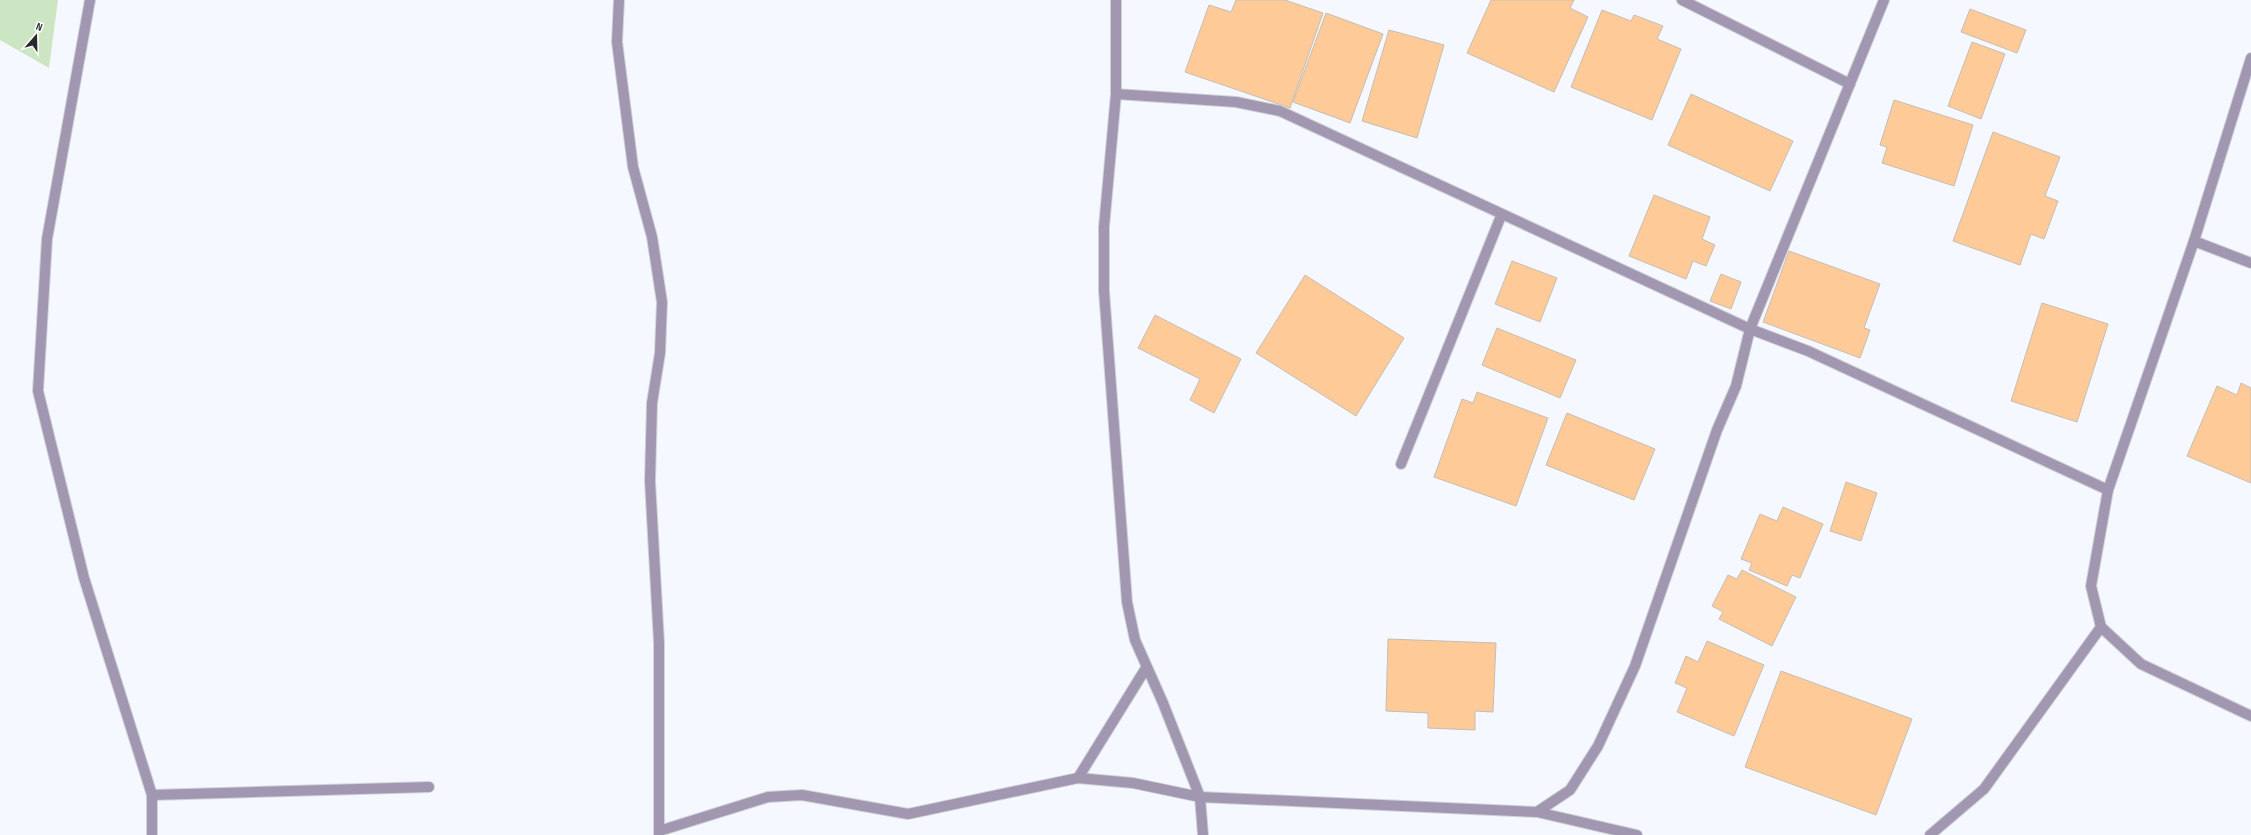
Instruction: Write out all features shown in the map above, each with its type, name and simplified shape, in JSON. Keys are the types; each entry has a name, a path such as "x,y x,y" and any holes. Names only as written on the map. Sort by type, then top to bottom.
{"street":[{"path":"90,0 47,239 38,391 84,578 152,795 152,835"},
{"path":"619,0 617,42 632,167 652,237 662,302 660,353 652,403 650,481 659,643 659,833 768,797 802,795 908,814 1078,778 1133,783 1200,797 1537,812 1637,835"},
{"path":"1116,0 1116,94 1104,227 1104,291 1128,602 1135,640 1146,668 1163,702 1200,797 1203,835"},
{"path":"1682,0 1850,84"},
{"path":"1537,812 1570,790 1598,746 1635,666 1717,430 1736,386 1750,329 1884,0"},
{"path":"2251,58 2194,241 2108,490 2091,586 2101,626 2142,664 2251,716"},
{"path":"1116,94 1236,102 1280,111 1501,216 1750,329 1808,351 2108,490"},
{"path":"1401,464 1501,216"},
{"path":"2194,241 2251,263"},
{"path":"1930,835 1984,789 2101,626"},
{"path":"1078,778 1146,668"},
{"path":"152,795 429,787"}],"green space":[{"path":"0,0 58,0 49,68 0,40"}],"building":[{"path":"1236,0 1285,0 1323,13 1290,108 1185,72 1209,5 1231,12"},
{"path":"1491,0 1574,0 1570,8 1588,17 1554,92 1467,53"},
{"path":"1970,9 2026,30 2017,53 1961,32"},
{"path":"1602,10 1631,21 1634,15 1663,26 1657,39 1681,49 1652,120 1571,87"},
{"path":"1326,13 1383,34 1350,123 1293,102"},
{"path":"1389,30 1444,45 1417,138 1362,121"},
{"path":"1972,42 2005,54 1981,119 1948,106"},
{"path":"1691,94 1793,141 1770,191 1668,145"},
{"path":"1894,100 1973,125 1954,186 1882,163 1887,147 1880,145"},
{"path":"1993,132 2060,157 2045,196 2058,201 2044,239 2031,234 2020,265 1953,241"},
{"path":"1654,195 1710,217 1702,239 1715,245 1706,266 1693,261 1686,279 1629,256"},
{"path":"1789,251 1880,284 1864,328 1870,330 1860,358 1763,322"},
{"path":"1512,261 1557,278 1540,322 1495,304"},
{"path":"1721,274 1741,282 1731,309 1710,301"},
{"path":"1305,275 1404,338 1356,416 1256,353"},
{"path":"2042,303 2108,324 2077,422 2011,401"},
{"path":"1155,315 1241,359 1214,413 1190,400 1200,379 1138,348"},
{"path":"1497,328 1576,360 1560,398 1482,365"},
{"path":"2241,383 2251,388 2251,483 2187,456 2217,386 2237,395"},
{"path":"1477,392 1548,418 1516,506 1434,477 1462,399 1473,403"},
{"path":"1567,413 1655,449 1634,500 1546,465"},
{"path":"1846,482 1877,493 1861,541 1830,531"},
{"path":"1783,507 1823,524 1800,578 1792,575 1787,586 1749,570 1752,563 1741,559 1760,514 1777,521"},
{"path":"1742,570 1796,597 1772,646 1719,619 1723,612 1712,606 1728,575 1737,579"},
{"path":"1388,639 1496,643 1493,712 1475,711 1475,730 1428,728 1428,713 1386,711"},
{"path":"1707,641 1764,665 1734,736 1677,712 1687,688 1675,683 1686,656 1698,662"},
{"path":"1781,671 1912,719 1876,815 1745,767"}]}
